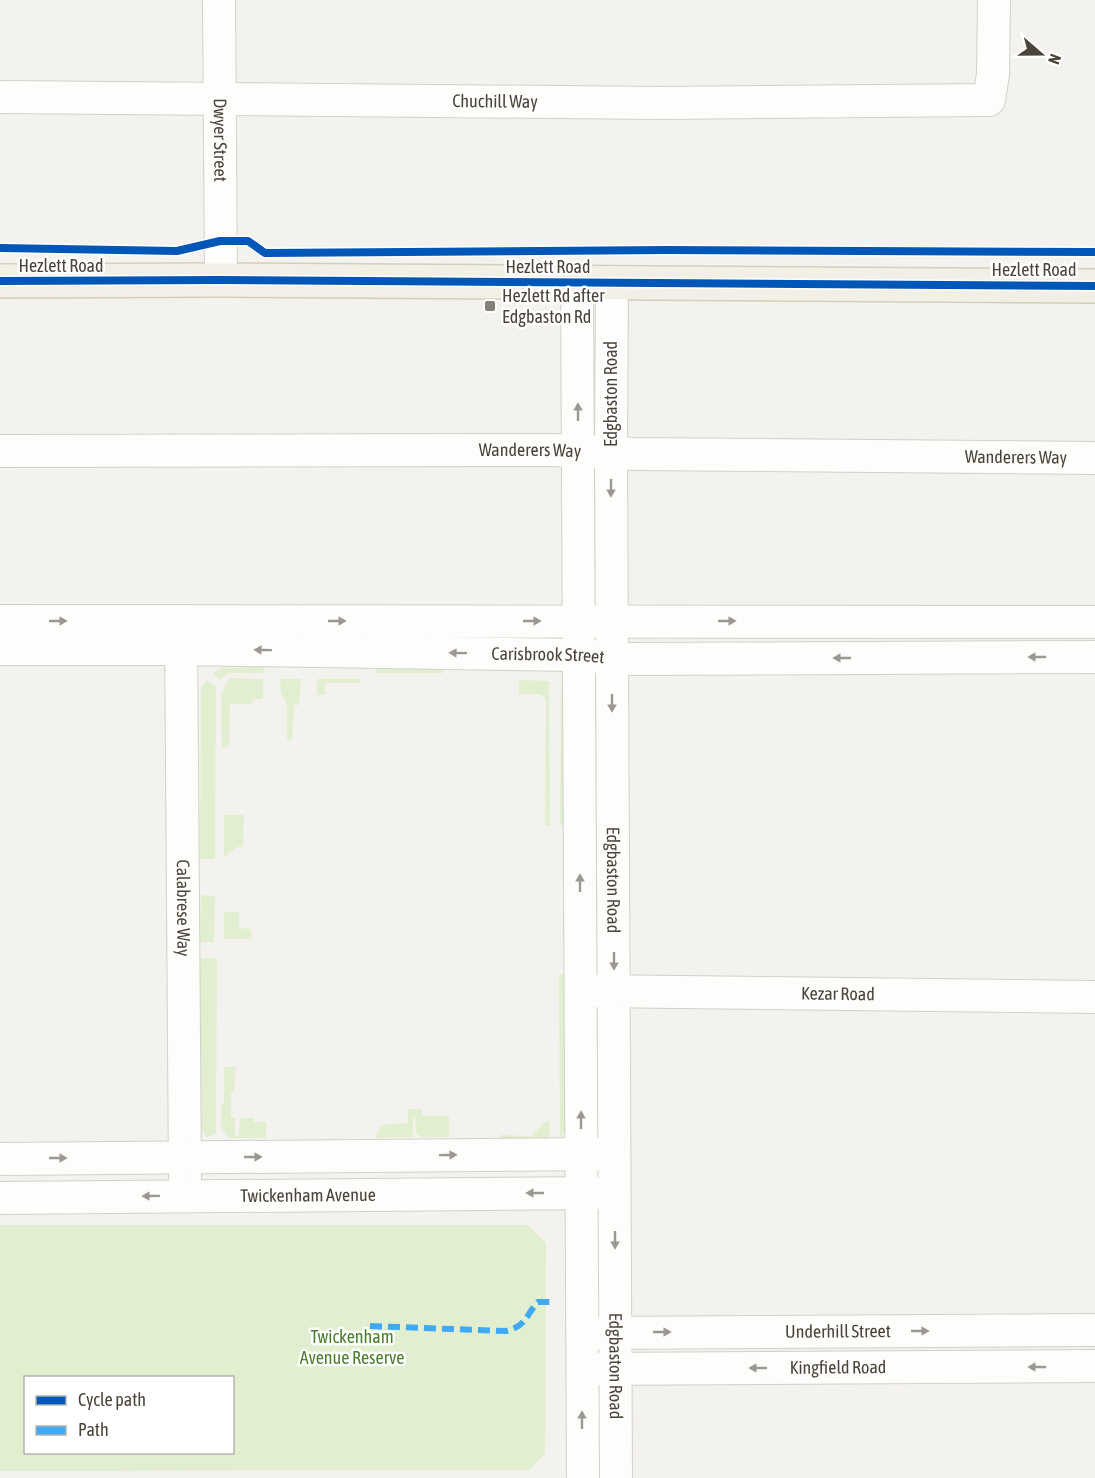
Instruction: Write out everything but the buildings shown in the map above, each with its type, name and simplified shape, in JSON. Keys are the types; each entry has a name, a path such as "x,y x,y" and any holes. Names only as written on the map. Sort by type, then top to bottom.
{"main road":[{"name":"Hezlett Road","path":"0,281 221,280 1095,286"}],"street":[{"name":"Dwyer Street","path":"219,0 221,280"},
{"name":"Chuchill Way","path":"0,97 661,103 989,100 993,74 994,0"},
{"name":"Edgbaston Road","path":"577,282 583,1478"},
{"name":"Edgbaston Road","path":"612,282 616,1478"},
{"name":"Wanderers Way","path":"0,451 578,452 1095,458"},
{"name":"Carisbrook Street","path":"0,621 181,635 613,658 1095,657"},
{"name":"Carisbrook Street","path":"0,649 181,635 612,621 1095,622"},
{"name":"Calabrese Way","path":"181,635 186,1196"},
{"name":"Kezar Road","path":"580,991 1095,997"},
{"path":"0,1159 615,1154"},
{"name":"Twickenham Avenue","path":"0,1198 615,1192"},
{"name":"Underhill Street","path":"582,1333 1095,1330"},
{"name":"Kingfield Road","path":"582,1369 1095,1366"}],"green space":[{"path":"264,667 264,673 229,673 220,680 213,673 221,668"},
{"path":"376,668 443,668 443,673 376,673"},
{"path":"230,678 263,679 263,699 253,699 252,704 230,704 229,747 222,748 221,693"},
{"path":"280,679 301,679 299,705 294,705 292,740 287,740 287,704 281,693"},
{"path":"317,679 359,679 360,683 325,683 325,695 317,695"},
{"path":"207,680 216,686 215,859 200,859 201,687"},
{"path":"519,680 549,681 550,825 545,826 546,699 540,694 519,694"},
{"path":"561,682 565,693 564,825 560,825"},
{"path":"224,815 244,815 243,847 237,847 224,858"},
{"path":"201,895 215,896 214,942 200,942"},
{"path":"224,912 239,912 239,928 251,929 252,939 224,939"},
{"path":"200,958 217,958 216,1133 207,1138 202,1131 200,1121"},
{"path":"559,974 565,974 565,1129 560,1139"},
{"path":"224,1067 236,1067 234,1092 231,1092 231,1117 235,1118 235,1136 239,1136 240,1118 254,1118 254,1122 266,1122 266,1138 230,1138 221,1128 221,1105 224,1104"},
{"path":"408,1109 422,1109 422,1116 449,1116 449,1137 421,1137 416,1133 415,1117 413,1118 413,1137 375,1138 381,1125 408,1123"},
{"path":"550,1120 549,1139 499,1139 502,1135 531,1136 546,1121"},
{"name":"Twickenham Avenue Reserve","path":"0,1225 528,1225 546,1243 545,1453 530,1470 0,1471"}],"marked path":[{"path":"370,1326 506,1331 522,1323 538,1302 555,1302"}],"cycle path":[{"path":"0,248 177,251 220,241 248,241 265,253 666,250 1095,252"},
{"path":"0,281 221,280 1095,286"}],"place":[{"name":"Hezlett Rd after Edgbaston Rd","path":"490,306"}]}
